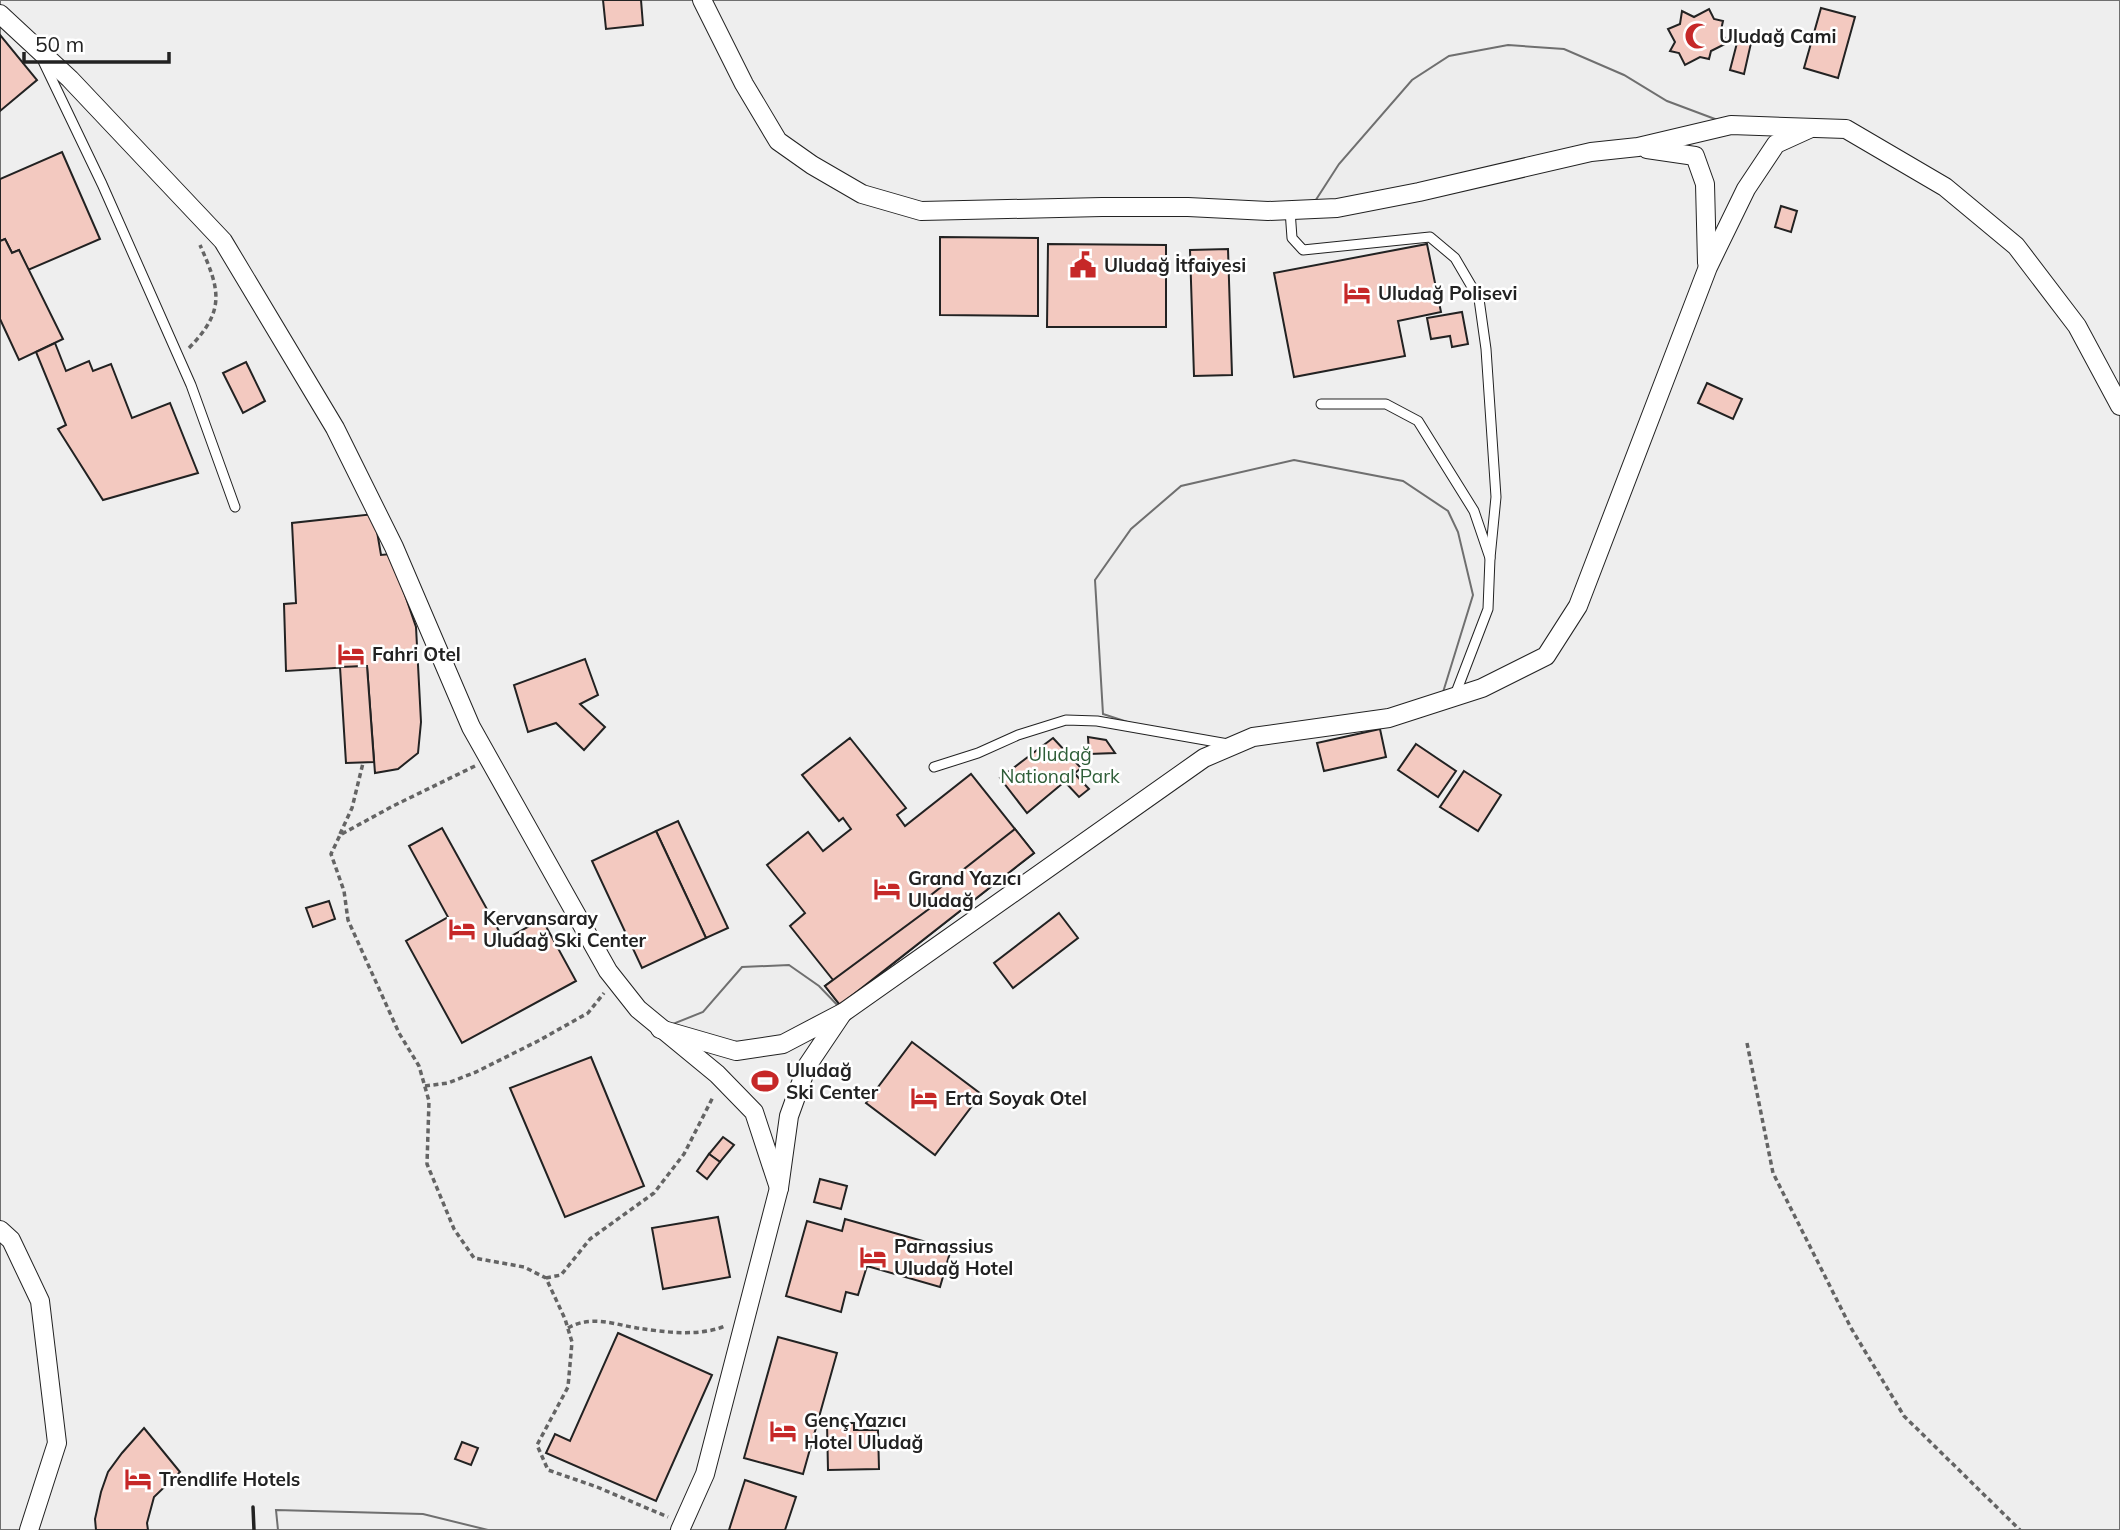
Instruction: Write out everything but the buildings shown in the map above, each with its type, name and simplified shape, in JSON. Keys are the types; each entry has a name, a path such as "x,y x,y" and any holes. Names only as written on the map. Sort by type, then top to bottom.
{"street":[{"path":"702,0 744,84 778,141 812,165 862,194 921,211 1102,207 1268,211 1351,205 1591,152 1638,147 1731,125 1846,129 1945,187 2016,246 2077,326 2120,406"},
{"path":"0,14 70,79 223,241 335,428 394,547 471,727 608,971 638,1009 722,1080 754,1112 779,1188"},
{"path":"660,1029 736,1051 783,1044 844,1012 1204,758 1253,737 1389,718 1482,688 1546,656 1578,606 1708,267 1746,189 1776,144 1812,127"},
{"path":"1638,147 1695,156 1705,184 1708,267"},
{"path":"682,1527 705,1474 779,1188 789,1116 807,1066 844,1012"},
{"path":"0,1230 11,1240 40,1301 57,1443 29,1530"}],"lane":[{"path":"36,47 102,184 191,385 235,507"},
{"path":"1290,210 1292,238 1303,250 1430,237 1455,258 1479,299 1486,349 1496,497 1488,609 1455,697"},
{"path":"1321,404 1386,404 1418,421 1474,511 1490,558"},
{"path":"934,767 1066,720 1097,721 1234,745"}],"path":[{"path":"179,358 211,321 216,297 212,274 198,241"},
{"path":"340,835 489,759"},
{"path":"363,763 352,808 331,854 344,891 348,920 399,1032 419,1066 429,1101 427,1164 454,1229 474,1258 524,1267 546,1278 561,1275 590,1239 654,1193 684,1154 722,1080"},
{"path":"425,1086 448,1083 476,1072 588,1013 614,980"},
{"path":"1747,1044 1773,1173 1851,1328 1903,1416 2020,1530"},
{"path":"546,1278 572,1342 568,1387 537,1445 548,1470 597,1488 682,1527"},
{"path":"568,1328 579,1322 601,1320 638,1328 688,1332 720,1328 746,1316"}],"green space":[{"name":"Uludağ National Park","path":"0,0 2120,0 2120,1530 0,1530"}],"shaded area":[{"path":"1508,45 1564,49 1624,75 1667,101 1731,125 1310,209 1339,164 1412,80 1449,56"},
{"path":"1294,460 1403,481 1448,511 1458,532 1473,595 1440,702 1234,745 1155,731 1103,714 1095,580 1131,529 1181,486"},
{"path":"789,965 819,986 844,1012 783,1044 736,1051 660,1029 703,1012 742,967"},
{"path":"276,1510 423,1514 488,1530 278,1530"}],"wall":[{"path":"253,1507 254,1530"}],"place":[{"name":"Uludağ Cami","path":"1698,36"},
{"name":"Uludağ İtfaiyesi","path":"1083,265"},
{"name":"Uludağ Polisevi","path":"1357,293"},
{"name":"Fahri Otel","path":"351,654"},
{"name":"Grand Yazıcı Uludağ","path":"887,889"},
{"name":"Kervansaray Uludağ Ski Center","path":"462,929"},
{"name":"Uludağ Ski Center","path":"765,1081"},
{"name":"Erta Soyak Otel","path":"924,1098"},
{"name":"Parnassius Uludağ Hotel","path":"873,1257"},
{"name":"Genç Yazıcı Hotel Uludağ","path":"783,1431"},
{"name":"Trendlife Hotels","path":"138,1479"}]}
